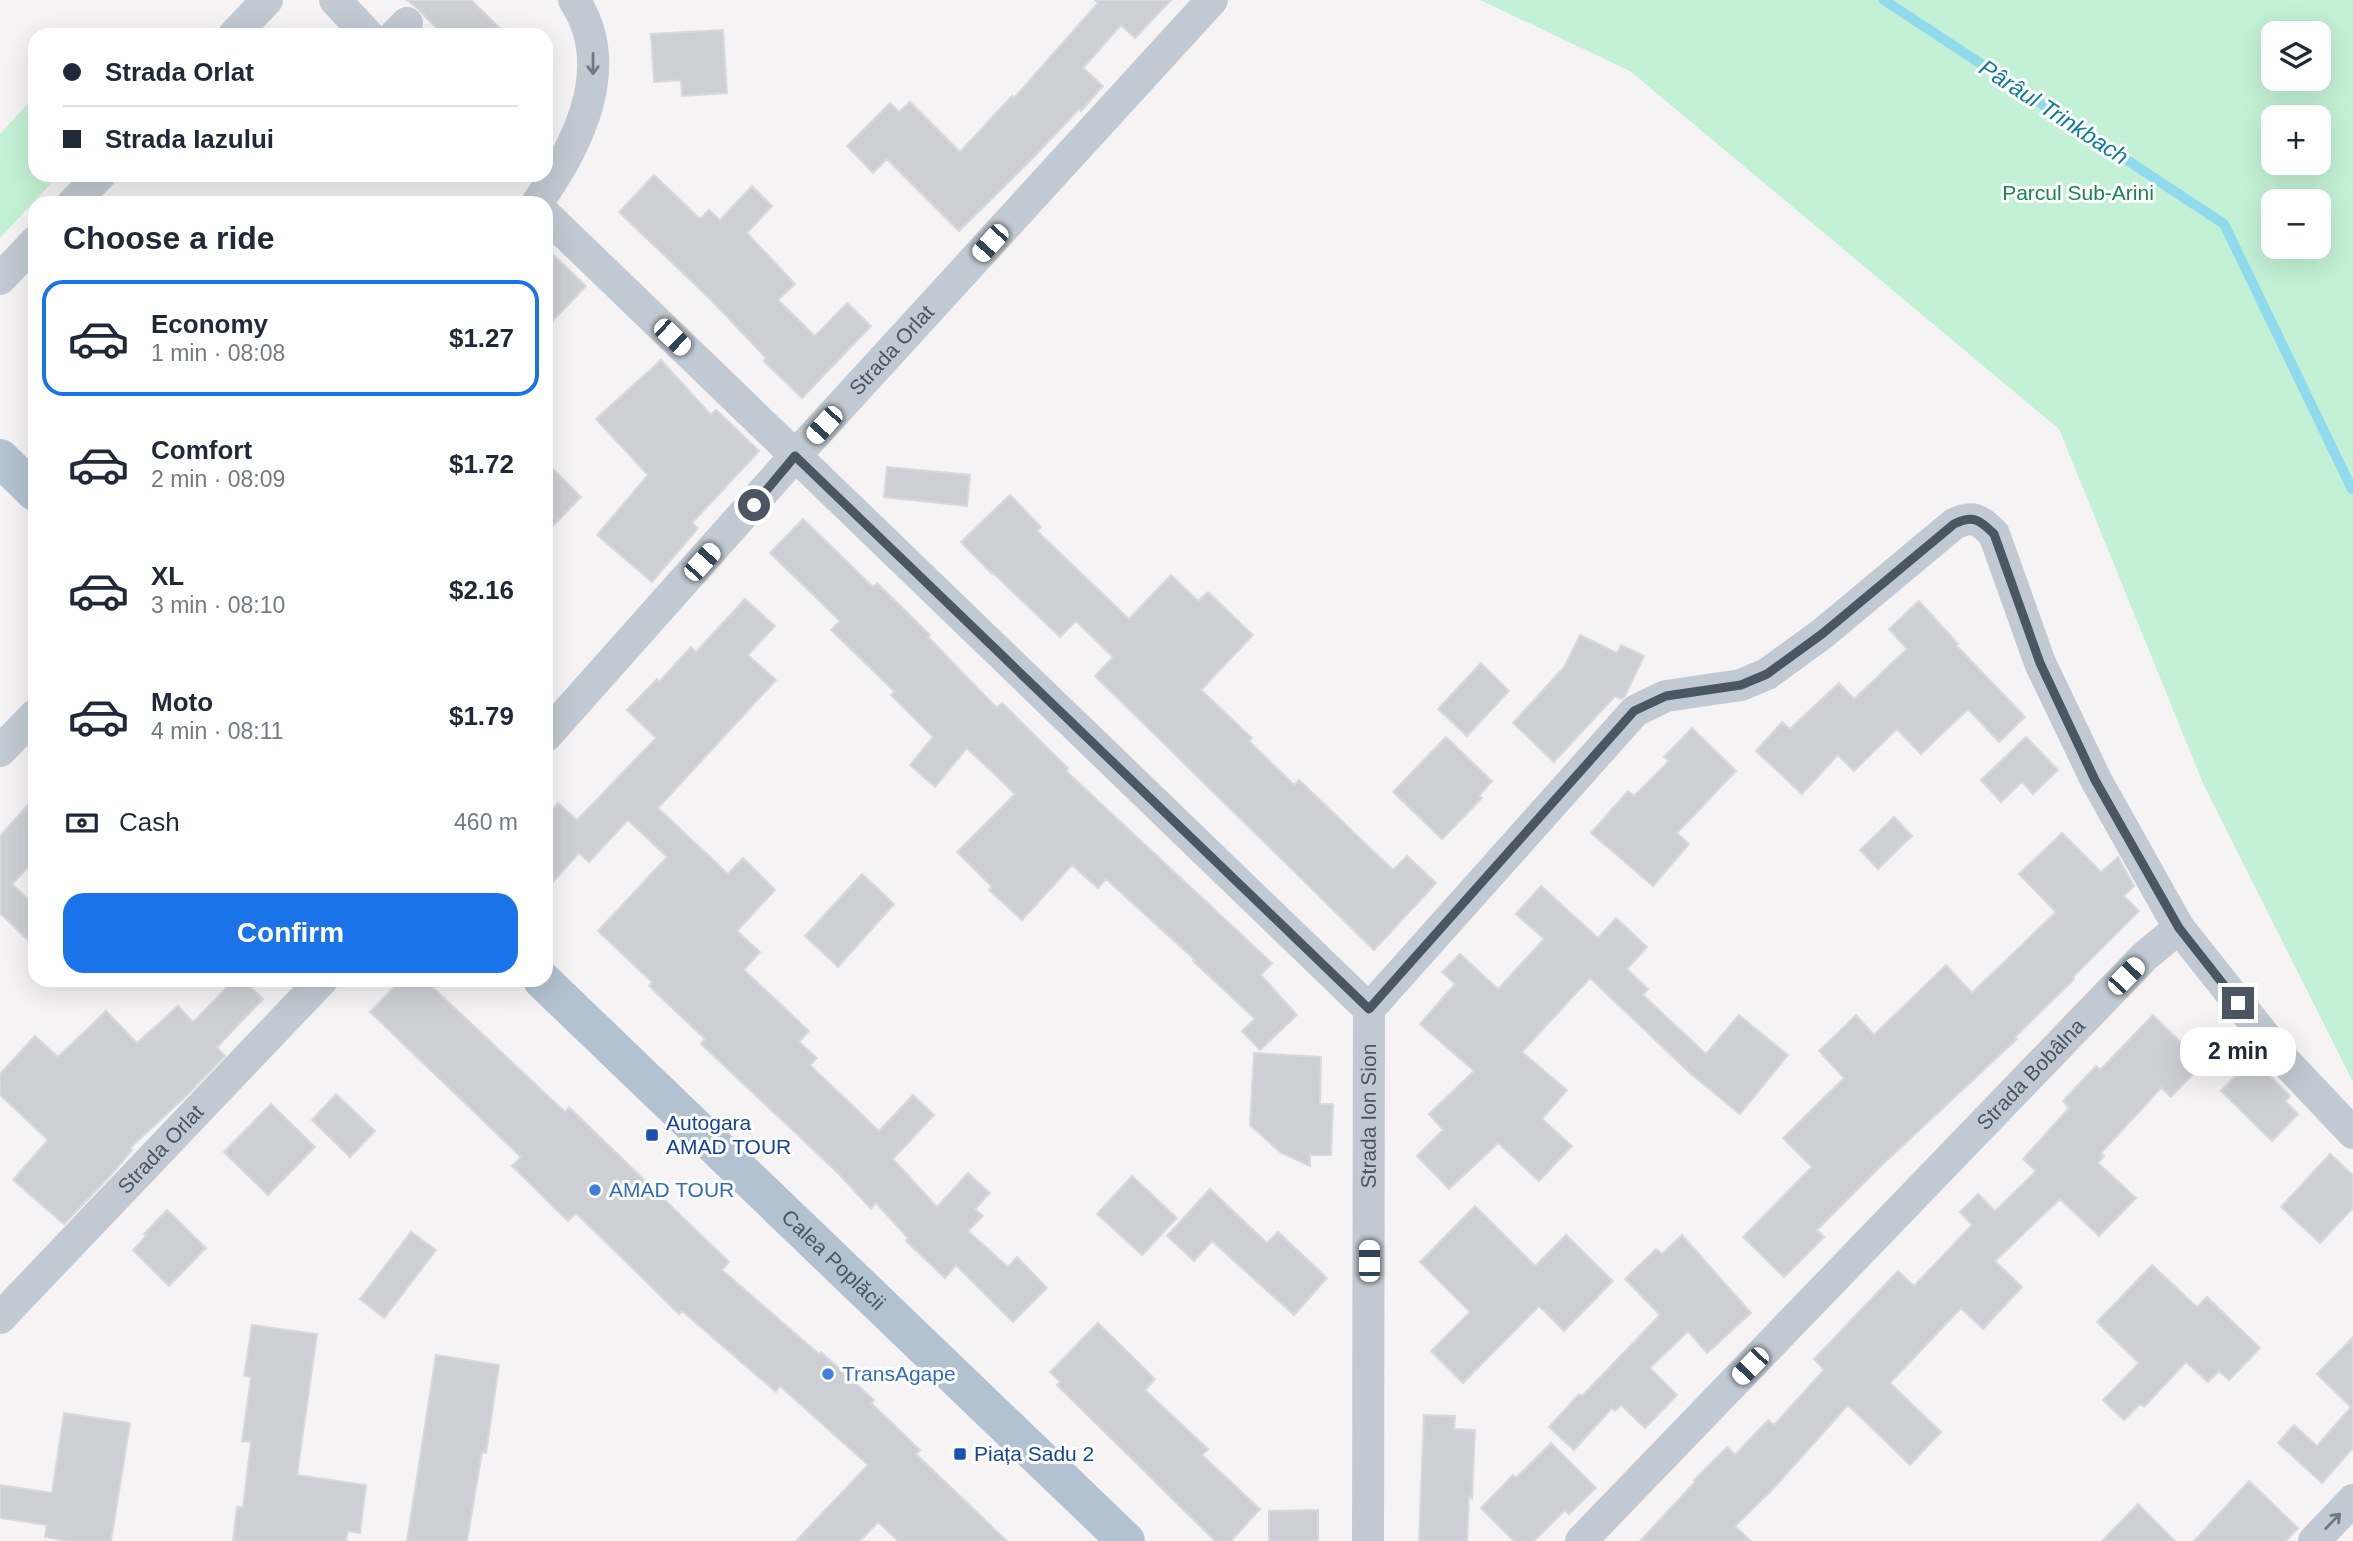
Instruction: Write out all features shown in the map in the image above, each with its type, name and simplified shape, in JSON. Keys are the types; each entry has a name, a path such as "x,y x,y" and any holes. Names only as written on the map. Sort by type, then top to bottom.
{"main road":[{"path":"0,458 28,485"},
{"name":"Calea Poplăcii","path":"549,987 1126,1541"}],"street":[{"path":"241,28 267,0"},
{"path":"335,0 361,28"},
{"path":"553,180 575,138 588,103 594,68 592,38 574,0"},
{"name":"Strada Orlat","path":"553,728 795,456 1212,0"},
{"path":"80,196 93,182"},
{"path":"553,222 1369,1009 1634,711 1666,696 1741,685 1767,674 1822,634 1954,524 1966,519 1981,521 1994,534 2040,663 2095,780 2179,928 2283,1059 2353,1133"},
{"path":"0,279 28,249"},
{"path":"0,751 28,722"},
{"name":"Strada Bobâlna","path":"1581,1541 2145,956 2179,928"},
{"name":"Strada Orlat","path":"0,1318 315,987"},
{"name":"Strada Ion Sion","path":"1368,1541 1369,1009"},
{"path":"2314,1541 2353,1500"}],"green space":[{"name":"Parcul Sub-Arini","path":"1480,0 2353,0 2353,1082 2202,781 2059,429 1630,71"},
{"path":"28,104 28,182 52,182 39,196 28,196 28,208 0,238 0,134"}],"building":[{"path":"407,0 471,0 500,28 436,28"},
{"path":"1095,0 1171,0 1135,38 1121,25 1083,68 1103,86 959,231 887,159 873,173 847,146 890,103 899,112 910,102 960,152 1012,96 1014,98 1098,3"},
{"path":"723,30 727,93 682,96 681,80 654,82 651,34"},
{"path":"654,175 700,219 709,210 720,220 752,186 772,206 747,233 795,284 778,300 815,336 847,303 871,326 802,398 764,361 766,358 711,300 619,212"},
{"path":"553,255 586,286 553,321"},
{"path":"661,360 711,415 716,410 759,451 692,523 698,528 652,582 597,535 648,475 596,419"},
{"path":"887,467 970,475 967,506 884,497"},
{"path":"553,469 581,497 553,526"},
{"path":"1010,495 1041,527 1037,531 1129,619 1171,575 1198,601 1208,592 1253,635 1201,690 1252,738 1249,741 1294,785 1299,780 1393,870 1407,856 1436,883 1374,950 1095,676 1113,657 1076,621 1060,637 961,542"},
{"path":"803,519 873,587 877,583 930,635 928,637 997,708 1002,703 1068,768 1066,771 1272,963 1261,975 1297,1015 1260,1050 1242,1031 1255,1019 1106,879 1098,888 1072,865 1022,920 989,890 992,887 957,852 1015,794 967,748 935,787 910,765 933,737 891,695 895,692 831,630 840,621 770,553"},
{"path":"745,599 775,626 748,655 776,680 658,808 728,874 743,858 775,890 737,931 760,952 744,970 809,1031 799,1042 817,1058 810,1065 879,1131 913,1095 934,1115 893,1159 937,1207 968,1173 990,1193 975,1209 983,1216 968,1231 1008,1267 1017,1257 1047,1288 1013,1322 956,1265 945,1278 906,1241 908,1238 876,1203 871,1209 839,1174 701,1044 705,1039 649,986 652,982 598,931 667,857 628,820 589,862 579,853 553,882 553,809 558,803 577,820 656,738 627,710 657,679 659,682 691,647 696,652"},
{"path":"1919,601 1958,644 1956,645 2025,717 1999,742 1968,709 1921,754 1897,729 1854,771 1838,755 1802,794 1756,751 1782,722 1790,729 1839,683 1854,699 1907,649 1889,629"},
{"path":"1580,635 1617,653 1621,645 1644,656 1625,696 1621,699 1615,696 1554,762 1513,723 1565,666"},
{"path":"1481,663 1509,691 1467,736 1438,709"},
{"path":"1692,728 1736,771 1677,833 1689,844 1653,886 1591,833 1628,791 1634,796 1669,761 1664,757"},
{"path":"1446,737 1492,781 1479,796 1482,798 1442,839 1393,792"},
{"path":"2026,737 2058,770 2033,794 2022,782 2001,802 1981,780"},
{"path":"28,805 28,867 12,884 28,899 28,940 0,913 0,836"},
{"path":"1894,817 1912,836 1878,869 1860,850"},
{"path":"2062,833 2101,872 2118,857 2134,886 2124,896 2139,911 2015,1037 2017,1039 1883,1164 1817,1230 1824,1237 1784,1277 1743,1237 1812,1167 1783,1138 1844,1078 1819,1051 1856,1015 1874,1035 1946,965 1972,993 2056,912 2019,874"},
{"path":"862,874 894,904 838,967 805,936"},
{"path":"1541,886 1598,938 1616,918 1647,947 1627,969 1648,989 1643,995 1706,1054 1739,1015 1788,1055 1740,1114 1691,1074 1590,978 1522,1052 1567,1090 1542,1119 1572,1146 1539,1181 1498,1143 1449,1189 1417,1156 1443,1130 1429,1114 1474,1071 1420,1024 1455,984 1442,972 1460,954 1498,989 1544,939 1516,914"},
{"path":"227,987 250,987 263,999 217,1047 225,1056 130,1148 132,1150 111,1175 64,1224 13,1180 48,1140 0,1095 0,1074 35,1036 58,1057 106,1011 137,1043 178,1006 193,1022"},
{"path":"394,987 432,987 565,1112 569,1107 729,1262 722,1270 874,1400 871,1403 920,1450 916,1454 1007,1541 898,1541 878,1522 860,1541 796,1541 868,1465 780,1386 776,1392 682,1311 679,1314 576,1213 568,1221 512,1166 521,1157 370,1012"},
{"path":"2153,1015 2203,1064 2171,1097 2161,1088 2101,1153 2104,1156 2098,1163 2136,1198 2099,1236 2060,1199 1995,1261 2022,1287 1983,1329 1961,1308 1890,1383 1941,1432 1910,1465 1848,1405 1771,1491 1735,1526 1751,1541 1640,1541 1727,1447 1735,1455 1768,1420 1774,1425 1824,1370 1814,1359 1898,1271 1914,1286 1972,1225 1960,1212 1978,1194 1995,1211 2036,1171 2023,1159 2069,1108 2063,1101 2096,1066 2100,1070"},
{"path":"1254,1053 1321,1057 1320,1104 1333,1104 1331,1155 1310,1155 1310,1166 1281,1153 1250,1125"},
{"path":"2248,1063 2260,1075 2264,1070 2290,1096 2285,1101 2298,1114 2272,1141 2221,1091"},
{"path":"336,1094 375,1131 350,1157 312,1120"},
{"path":"271,1104 315,1147 268,1195 224,1152"},
{"path":"2330,1154 2353,1175 2353,1208 2320,1243 2281,1207"},
{"path":"1132,1176 1177,1218 1142,1255 1097,1214"},
{"path":"1210,1189 1267,1243 1278,1232 1327,1278 1294,1315 1212,1241 1194,1261 1167,1236"},
{"path":"1475,1206 1535,1266 1566,1235 1613,1281 1564,1331 1539,1306 1463,1383 1431,1351 1470,1312 1420,1262"},
{"path":"167,1210 206,1248 169,1286 133,1250"},
{"path":"411,1232 436,1250 384,1318 360,1299"},
{"path":"1682,1235 1751,1313 1707,1353 1688,1331 1650,1368 1677,1395 1645,1428 1621,1405 1615,1411 1612,1408 1574,1450 1549,1427 1660,1315 1625,1279 1656,1249 1662,1254"},
{"path":"2152,1265 2197,1307 2207,1297 2260,1348 2229,1380 2219,1371 2208,1382 2186,1362 2144,1407 2140,1404 2124,1420 2103,1400 2139,1363 2097,1322"},
{"path":"1098,1323 1155,1379 1145,1390 1208,1449 1202,1455 1260,1509 1231,1541 1215,1541 1057,1385 1060,1382 1050,1372"},
{"path":"252,1325 317,1334 297,1475 366,1485 360,1533 348,1531 346,1541 233,1541 237,1507 243,1507 251,1442 242,1441 251,1377 244,1376"},
{"path":"2353,1337 2353,1448 2322,1483 2278,1443 2294,1425 2317,1446 2351,1407 2317,1374"},
{"path":"436,1355 499,1365 486,1453 482,1452 467,1541 407,1541"},
{"path":"64,1413 130,1423 111,1541 69,1541 45,1537 47,1525 0,1518 0,1485 52,1493"},
{"path":"1424,1415 1455,1416 1454,1429 1475,1430 1467,1541 1419,1541"},
{"path":"1551,1443 1596,1488 1569,1514 1565,1510 1534,1541 1514,1541 1481,1508 1513,1475 1516,1478"},
{"path":"2249,1481 2298,1528 2286,1541 2194,1541"},
{"path":"2138,1504 2175,1541 2102,1541"},
{"path":"1318,1510 1318,1541 1269,1541 1269,1511"}],"waterway":[{"name":"Pârâul Trinkbach","path":"1884,0 2224,224 2352,489"}],"place":[{"name":"Autogara AMAD TOUR","path":"652,1135"},
{"name":"AMAD TOUR","path":"595,1190"},
{"name":"TransAgape","path":"828,1374"},
{"name":"Piața Sadu 2","path":"960,1454"}],"route":[{"path":"754,505 795,456 1369,1009 1634,711 1666,696 1741,685 1767,674 1822,634 1954,524 1966,519 1981,521 1994,534 2040,663 2095,780 2179,928 2238,1003"}]}
